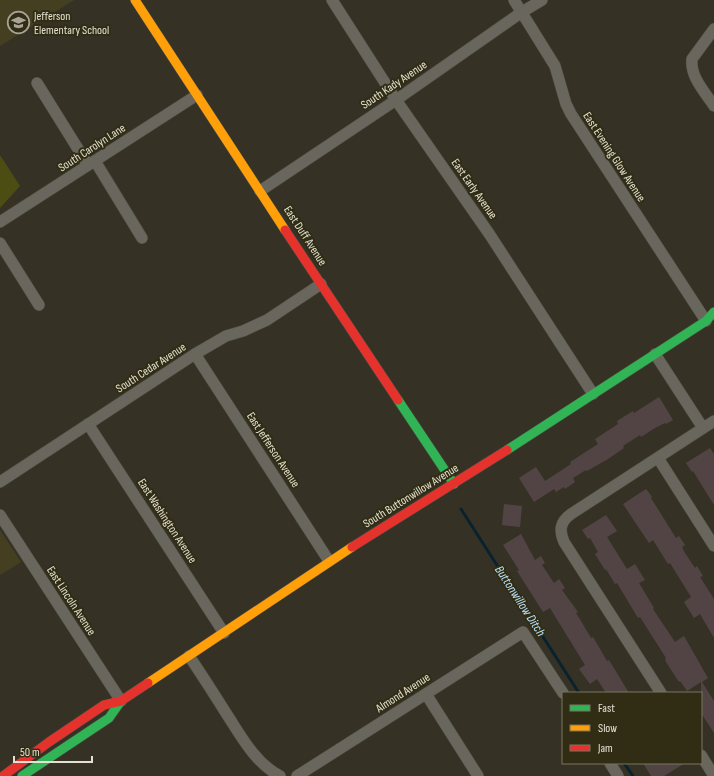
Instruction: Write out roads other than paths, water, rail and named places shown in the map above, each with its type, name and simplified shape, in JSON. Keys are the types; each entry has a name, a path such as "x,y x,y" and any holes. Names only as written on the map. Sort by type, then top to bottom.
{"street":[{"name":"East Duff Avenue","path":"135,0 320,284 454,484"},
{"name":"East Early Avenue","path":"332,0 396,100 490,235 593,394"},
{"name":"East Evening Glow Avenue","path":"514,0 555,66 570,114 706,321"},
{"name":"South Kady Avenue","path":"260,191 396,100 522,12 542,0"},
{"path":"714,29 692,59 694,76 714,106"},
{"path":"37,84 142,238"},
{"name":"South Carolyn Lane","path":"0,222 197,95"},
{"path":"0,243 40,305"},
{"name":"South Cedar Avenue","path":"0,482 196,354 226,336 243,332 267,320 320,284"},
{"name":"South Buttonwillow Avenue","path":"3,776 49,742 104,706 121,701 329,560 454,484 706,321 714,312"},
{"name":"East Jefferson Avenue","path":"196,354 329,560"},
{"path":"655,354 703,428"},
{"path":"660,692 564,542 560,530 561,524 565,518 714,421"},
{"name":"East Washington Avenue","path":"88,424 224,632"},
{"path":"658,458 714,546"},
{"name":"East Lincoln Avenue","path":"0,515 121,701"},
{"name":"Almond Avenue","path":"297,776 523,632 562,692"},
{"path":"189,656 247,745 261,763 280,776"},
{"path":"426,694 478,776"},
{"name":"South Buttonwillow Avenue","path":"22,776 109,718 121,701"},
{"path":"702,757 714,776"},
{"path":"611,764 618,776"}],"waterway":[{"name":"Buttonwillow Ditch","path":"461,509 578,692"},
{"name":"Buttonwillow Ditch","path":"625,764 633,776"}],"place":[{"name":"Jefferson Elementary School","path":"19,23"}]}
